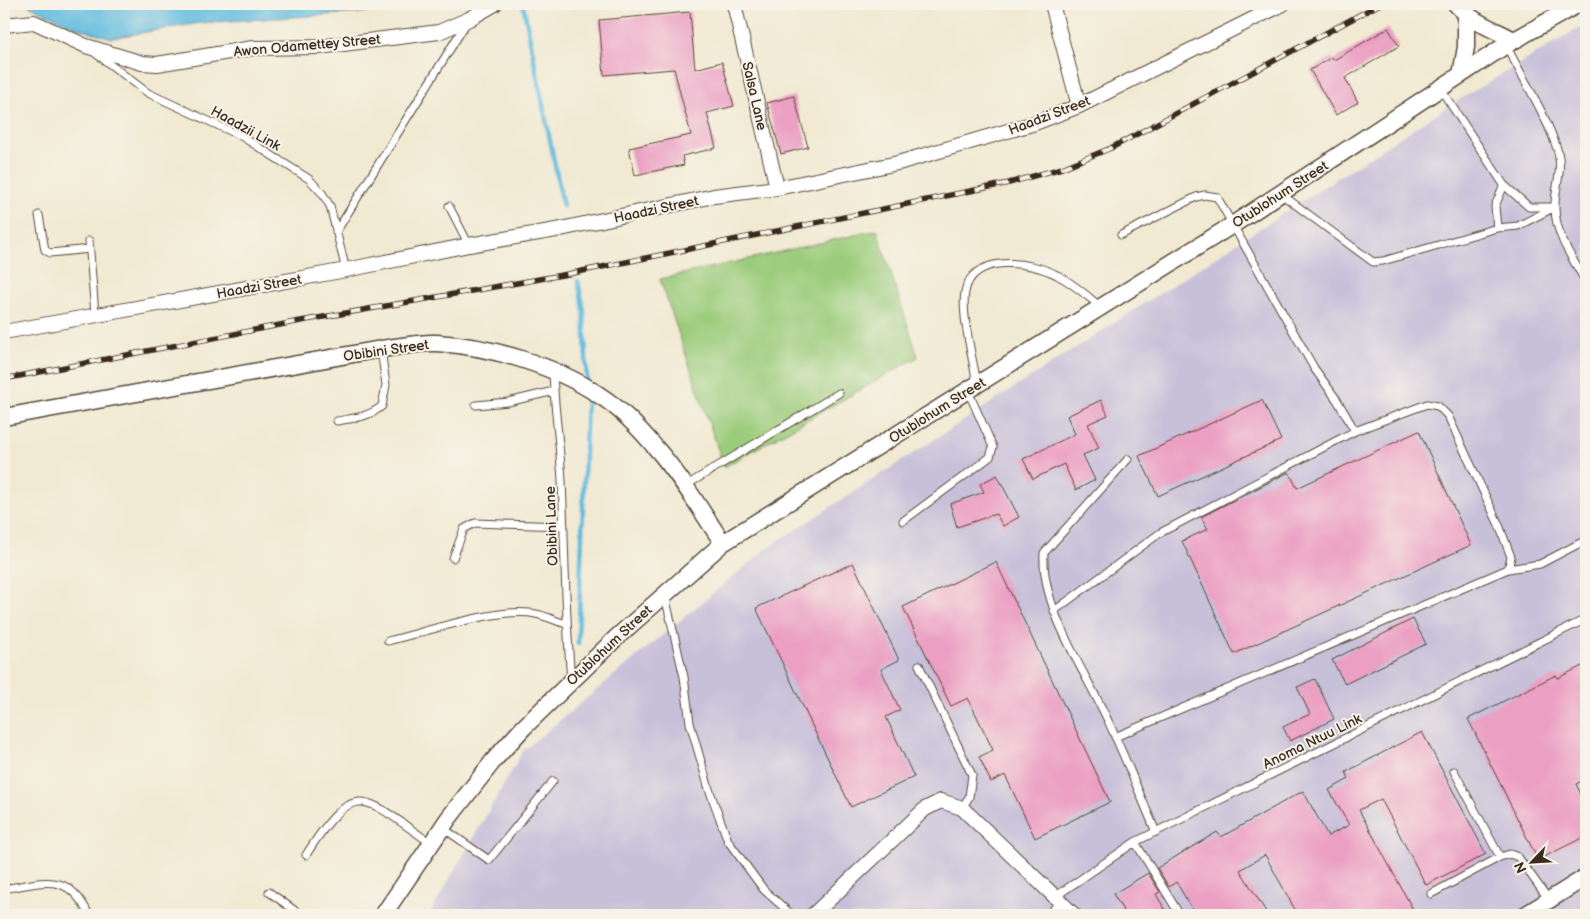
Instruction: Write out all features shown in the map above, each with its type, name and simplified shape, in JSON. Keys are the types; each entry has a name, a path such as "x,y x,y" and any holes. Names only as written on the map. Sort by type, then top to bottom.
{"street":[{"name":"Awon Odamettey Street","path":"4,25 34,22 86,46 142,63 157,64 253,48 318,47 439,32 469,19 495,4"},
{"name":"Salsa Lane","path":"734,4 777,188"},
{"path":"1052,4 1079,106"},
{"name":"Haadzi Street","path":"4,332 346,270 469,245 556,230 714,196 777,188 898,163 1035,122 1079,106 1283,4"},
{"name":"Otublohum Street","path":"383,915 442,828 494,760 571,680 664,594 723,543 1234,224 1510,42 1578,4"},
{"path":"1461,9 1510,42"},
{"path":"1461,9 1466,47 1461,75"},
{"name":"Obibini Street","path":"4,417 381,349 436,343 508,356 553,371 599,394 618,409 655,447 685,486 723,543"},
{"path":"813,915 925,808 941,802 962,808 1074,915"},
{"path":"1525,915 1586,877"}],"lane":[{"path":"336,232 469,19"},
{"path":"1510,42 1558,153 1561,170 1555,207 1557,227 1562,241 1586,282"},
{"name":"Haadzii Link","path":"86,46 148,93 240,136 309,179 322,192 330,206 346,270"},
{"path":"1440,88 1504,185 1529,207 1555,207"},
{"path":"1497,228 1495,206 1504,185"},
{"path":"1280,194 1373,262 1383,262 1497,228 1518,226 1555,207"},
{"path":"1121,235 1187,201 1205,195 1217,197 1314,368 1337,400 1355,431"},
{"path":"449,206 469,245"},
{"path":"39,215 45,250 50,253 90,249"},
{"path":"89,240 95,314"},
{"path":"903,522 990,457 993,448 972,388 964,304 968,284 978,270 995,264 1038,268 1057,275 1101,307"},
{"path":"337,421 364,417 374,413 382,406 386,386 381,349"},
{"name":"Obibini Lane","path":"553,371 560,457 564,526 566,624 571,680"},
{"path":"476,405 508,402 554,391"},
{"path":"685,486 839,393"},
{"path":"1054,611 1160,533 1355,431 1427,404 1438,406 1448,416 1499,525 1511,557 1508,569"},
{"path":"1128,459 1044,552 1043,570 1054,611 1115,737 1156,832"},
{"path":"453,558 464,529 475,523 564,526"},
{"path":"1115,737 1508,569 1540,564 1586,540"},
{"path":"664,594 684,677 690,723 709,789 728,841 764,890 792,915"},
{"path":"388,641 476,618 500,615 536,614 566,624"},
{"name":"Anoma Ntuu Link","path":"1048,915 1058,899 1135,842 1586,619"},
{"path":"919,665 972,775 969,797 962,808"},
{"path":"1454,771 1500,856"},
{"path":"442,828 489,860 553,781"},
{"path":"306,855 326,824 342,808 356,801 370,802 432,844"},
{"path":"1135,842 1180,915"},
{"path":"1432,894 1500,856 1510,854 1518,857 1549,900"},
{"path":"4,889 48,881 65,885 81,898 89,915"},
{"path":"269,892 301,915"}],"shaded area":[{"path":"1586,24 1586,915 429,915 523,751 769,547 1447,107"}],"green space":[{"path":"877,230 918,357 724,467 660,279"}],"water":[{"path":"26,4 420,4 358,13 200,23 111,38 75,27"}],"building":[{"path":"690,12 695,69 722,62 734,106 707,113 716,148 682,156 684,165 635,175 629,148 691,135 674,69 604,75 599,20"},
{"path":"1388,28 1399,46 1345,78 1358,102 1336,115 1310,70 1332,57 1334,60"},
{"path":"794,96 808,147 781,154 767,103"},
{"path":"1101,400 1108,415 1088,424 1099,448 1083,455 1095,480 1076,490 1064,464 1033,479 1023,459 1075,434 1067,416"},
{"path":"1262,400 1281,440 1158,496 1139,456"},
{"path":"1419,431 1471,545 1234,654 1182,541 1208,529 1201,517 1289,472 1297,488"},
{"path":"997,475 1019,517 1003,526 996,514 957,527 950,504 984,492 980,484"},
{"path":"996,562 1110,802 1035,838 1005,775 991,782 979,757 993,750 968,698 951,706 903,607"},
{"path":"853,563 899,660 881,669 900,710 886,717 914,777 851,807 756,608"},
{"path":"1413,619 1426,644 1345,684 1332,660"},
{"path":"1586,664 1586,779 1576,784 1586,805 1586,836 1538,860 1468,719 1556,675 1558,678"},
{"path":"1315,679 1334,719 1290,741 1283,727 1310,714 1297,687"},
{"path":"1422,732 1486,854 1426,885 1381,799 1359,810 1416,915 1298,915 1265,855 1240,870 1268,915 1196,915 1176,882 1169,887 1157,868 1217,832 1221,837 1303,791 1328,836 1349,825 1329,790 1349,779 1346,772"},
{"path":"1148,873 1160,892 1156,894 1168,915 1126,915 1113,894"}],"waterway":[{"path":"523,4 563,206"},
{"path":"578,281 584,311 587,383"},
{"path":"578,644 587,399"}],"railway":[{"path":"4,379 295,322 568,274 1009,183 1062,168 1111,148 1380,4"}]}
